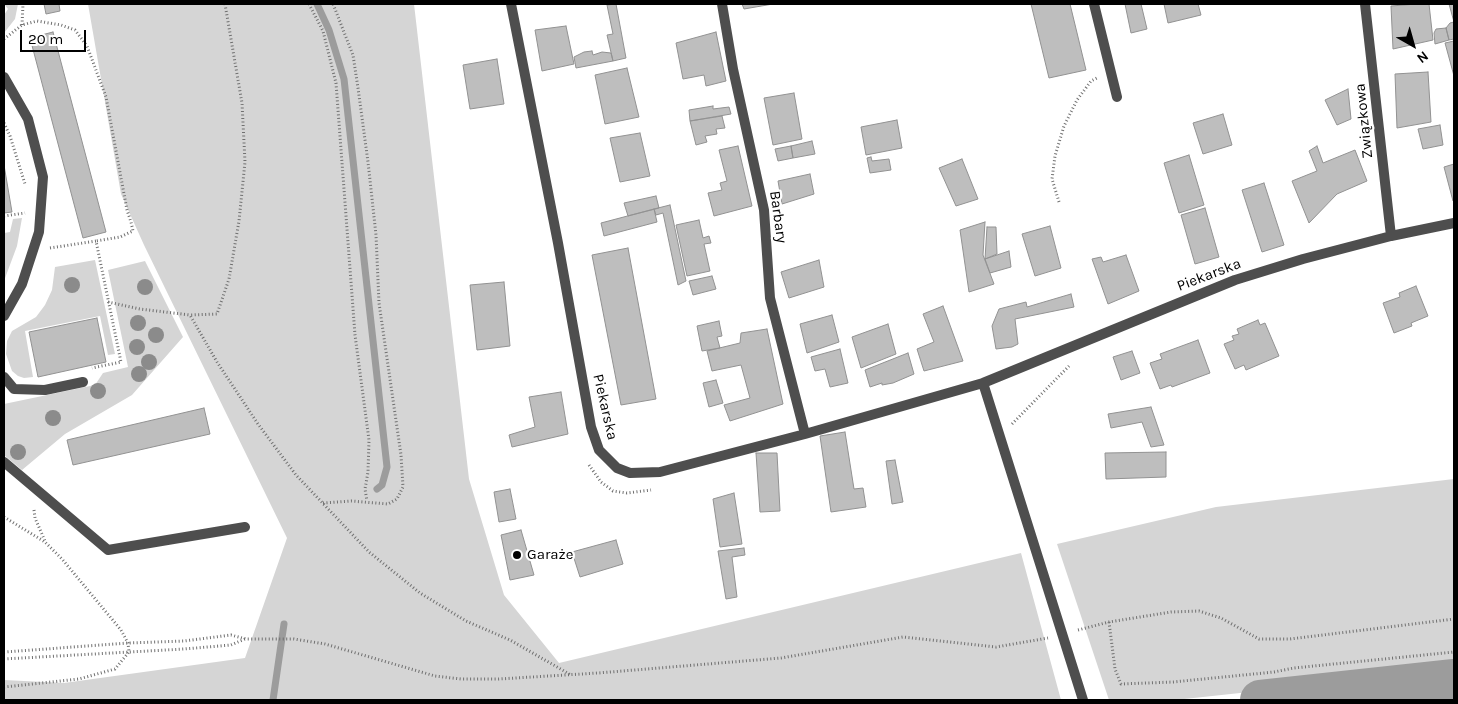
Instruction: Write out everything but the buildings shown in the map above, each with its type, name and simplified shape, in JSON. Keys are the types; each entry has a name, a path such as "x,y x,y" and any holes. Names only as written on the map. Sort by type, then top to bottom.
{"street":[{"name":"Piekarska","path":"511,4 558,243 591,427 599,450 617,468 630,473 660,472 805,434 983,383 1235,280 1290,262 1391,236 1454,223"},
{"name":"Barbary","path":"722,4 764,210 770,298 805,434"},
{"path":"1094,4 1117,97"},
{"name":"Związkowa","path":"1365,4 1391,236"},
{"path":"4,77 28,119 43,177 39,232 22,284 4,316"},
{"path":"4,377 14,390 44,390 83,382"},
{"path":"983,383 1084,700"},
{"path":"4,462 108,550 245,527"}],"path":[{"path":"22,26 24,4"},
{"path":"108,302 140,309 190,315 216,314 229,279 239,221 245,162 242,103 225,4"},
{"path":"310,4 323,30 336,83 355,334 368,440 368,472 365,489 367,501"},
{"path":"323,504 351,501 388,504 397,499 403,487 402,463 379,303 376,235 357,80 353,55 332,4"},
{"path":"4,39 22,26 37,21 61,25 75,30 87,46 106,97 127,210 131,222 132,232 120,237 33,250"},
{"path":"1059,202 1052,179 1055,156 1064,126 1077,100 1091,81 1110,70"},
{"path":"4,123 26,186"},
{"path":"4,216 27,215 26,204"},
{"path":"84,370 120,362 96,241"},
{"path":"190,315 217,362 258,424 296,475 369,552 420,593 466,621 510,640 572,675"},
{"path":"1008,427 1079,356 1076,346"},
{"path":"32,486 35,518 45,542"},
{"path":"4,517 45,542 62,558 121,630 128,643 129,652 115,669 79,679 4,687"},
{"path":"1075,625 1077,632 1109,622 1171,612 1199,611 1221,618 1259,639 1290,639 1454,620"},
{"path":"1109,622 1115,669 1121,684 1174,682 1454,652"},
{"path":"4,652 184,641 231,635 246,639 294,639 336,646 366,657 435,676 499,679 782,658 903,637 996,647 1062,631"},
{"path":"4,659 231,645 246,639"}],"shaded area":[{"path":"4,4 18,4 15,19 4,33 4,15 8,9"},
{"path":"88,4 414,4 469,479 504,595 559,663 1021,553 1061,700 4,700 4,680 64,683 245,658 287,538 121,194"},
{"path":"22,218 17,246 4,281 4,233 10,232 13,219"},
{"path":"95,260 115,354 108,355 100,316 25,331 33,377 24,378 18,376 12,371 6,354 7,341 12,331 36,317 45,305 52,290 55,267"},
{"path":"145,261 183,337 132,395 65,434 22,470 4,455 4,404 95,385 103,373 128,367 108,270"},
{"path":"1454,479 1454,670 1175,700 1109,700 1057,544 1216,507"},
{"path":"1454,688 1454,700 1336,700"}],"waterway":[{"path":"317,4 329,30 344,79 387,467 382,485 377,489"},
{"path":"273,700 284,624"},
{"path":"1260,700 1454,679"}],"place":[{"name":"Garaże","path":"517,555"}]}
